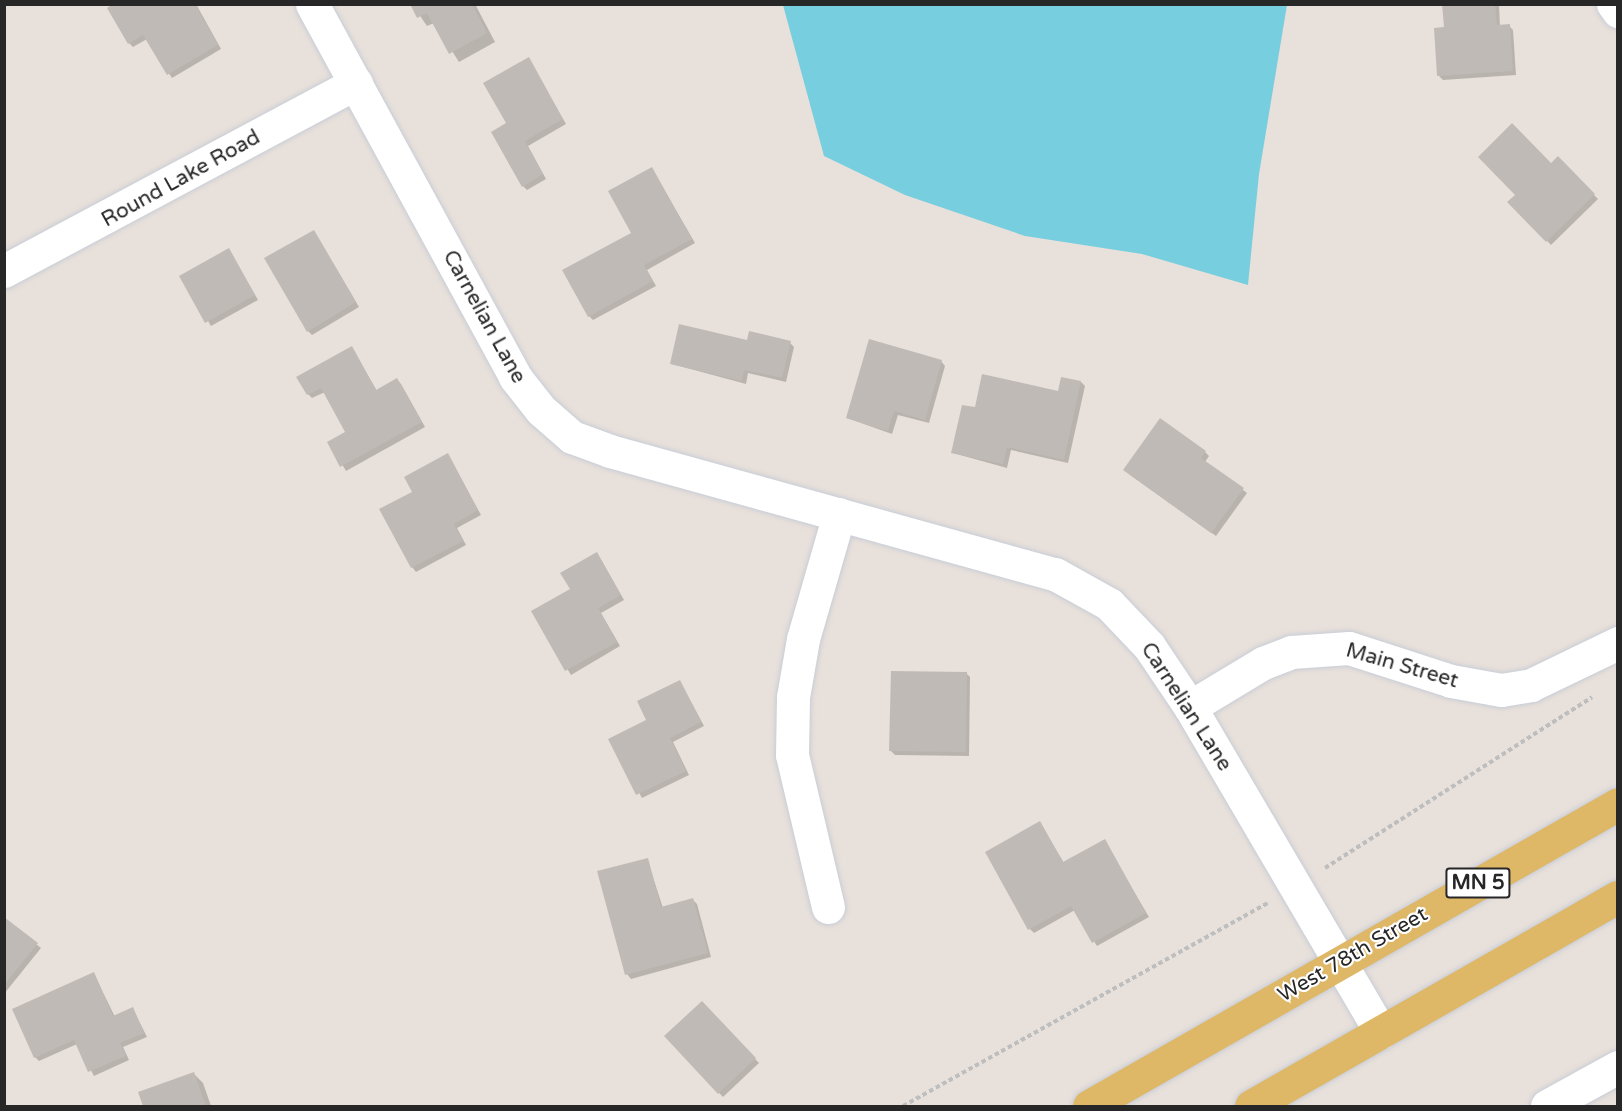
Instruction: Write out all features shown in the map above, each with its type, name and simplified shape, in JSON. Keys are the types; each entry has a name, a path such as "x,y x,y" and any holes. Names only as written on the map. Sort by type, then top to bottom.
{"main road":[{"name":"West 78th Street","path":"1089,1107 1617,804"},
{"path":"1251,1107 1617,897"}],"street":[{"name":"Carnelian Lane","path":"312,4 515,377 541,410 572,436 610,451 1056,574 1100,599 1149,646 1190,707 1381,1032"},
{"path":"1613,4 1617,11"},
{"name":"Round Lake Road","path":"4,271 356,83"},
{"path":"828,907 792,755 793,697 803,639 839,514"},
{"name":"Main Street","path":"1190,707 1263,663 1291,652 1348,648 1451,681 1501,690 1531,685 1617,643"},
{"path":"1547,1107 1617,1066"}],"path":[{"path":"903,1107 1168,961 1294,886 1600,692"}],"water":[{"path":"783,5 1287,5 1259,174 1248,285 1142,254 1025,236 905,195 824,156"}],"building":[{"path":"113,4 195,4 218,45 167,75 143,35 128,44 107,8"},
{"path":"410,4 472,4 487,33 449,54 427,13 417,18"},
{"path":"1442,4 1495,4 1497,25 1510,24 1513,71 1437,76 1434,28 1444,27"},
{"path":"529,57 563,119 525,141 543,174 522,187 491,132 506,123 483,83"},
{"path":"1512,123 1551,163 1558,156 1595,194 1546,242 1507,202 1515,195 1478,157"},
{"path":"652,167 692,239 644,265 653,281 588,317 562,270 631,233 608,191"},
{"path":"314,230 356,302 307,332 264,258"},
{"path":"229,248 255,295 205,323 179,276"},
{"path":"679,324 747,340 749,331 791,341 782,378 744,370 742,381 670,364"},
{"path":"869,339 942,360 925,420 894,411 888,431 846,418"},
{"path":"352,346 376,390 397,378 422,422 340,467 327,442 345,432 321,388 307,395 296,377"},
{"path":"982,374 1058,391 1061,377 1081,381 1064,460 1007,447 1003,464 951,453 962,405 975,407"},
{"path":"1160,418 1206,451 1201,458 1244,488 1211,533 1123,470"},
{"path":"448,453 478,510 454,524 463,541 411,568 379,509 412,492 404,477"},
{"path":"597,552 621,595 598,608 617,642 565,671 531,611 570,589 560,573"},
{"path":"891,671 967,672 966,752 889,751"},
{"path":"680,680 701,722 670,738 686,771 636,795 608,739 646,720 637,701"},
{"path":"1040,821 1063,862 1105,839 1146,913 1092,943 1071,906 1028,930 985,852"},
{"path":"648,858 661,907 693,898 708,953 625,975 597,871"},
{"path":"4,917 38,943 4,985"},
{"path":"94,972 113,1016 133,1007 144,1033 120,1043 126,1056 88,1072 74,1040 34,1058 12,1009"},
{"path":"702,1001 756,1058 718,1094 664,1036"},
{"path":"194,1072 206,1106 143,1106 138,1092"}]}
